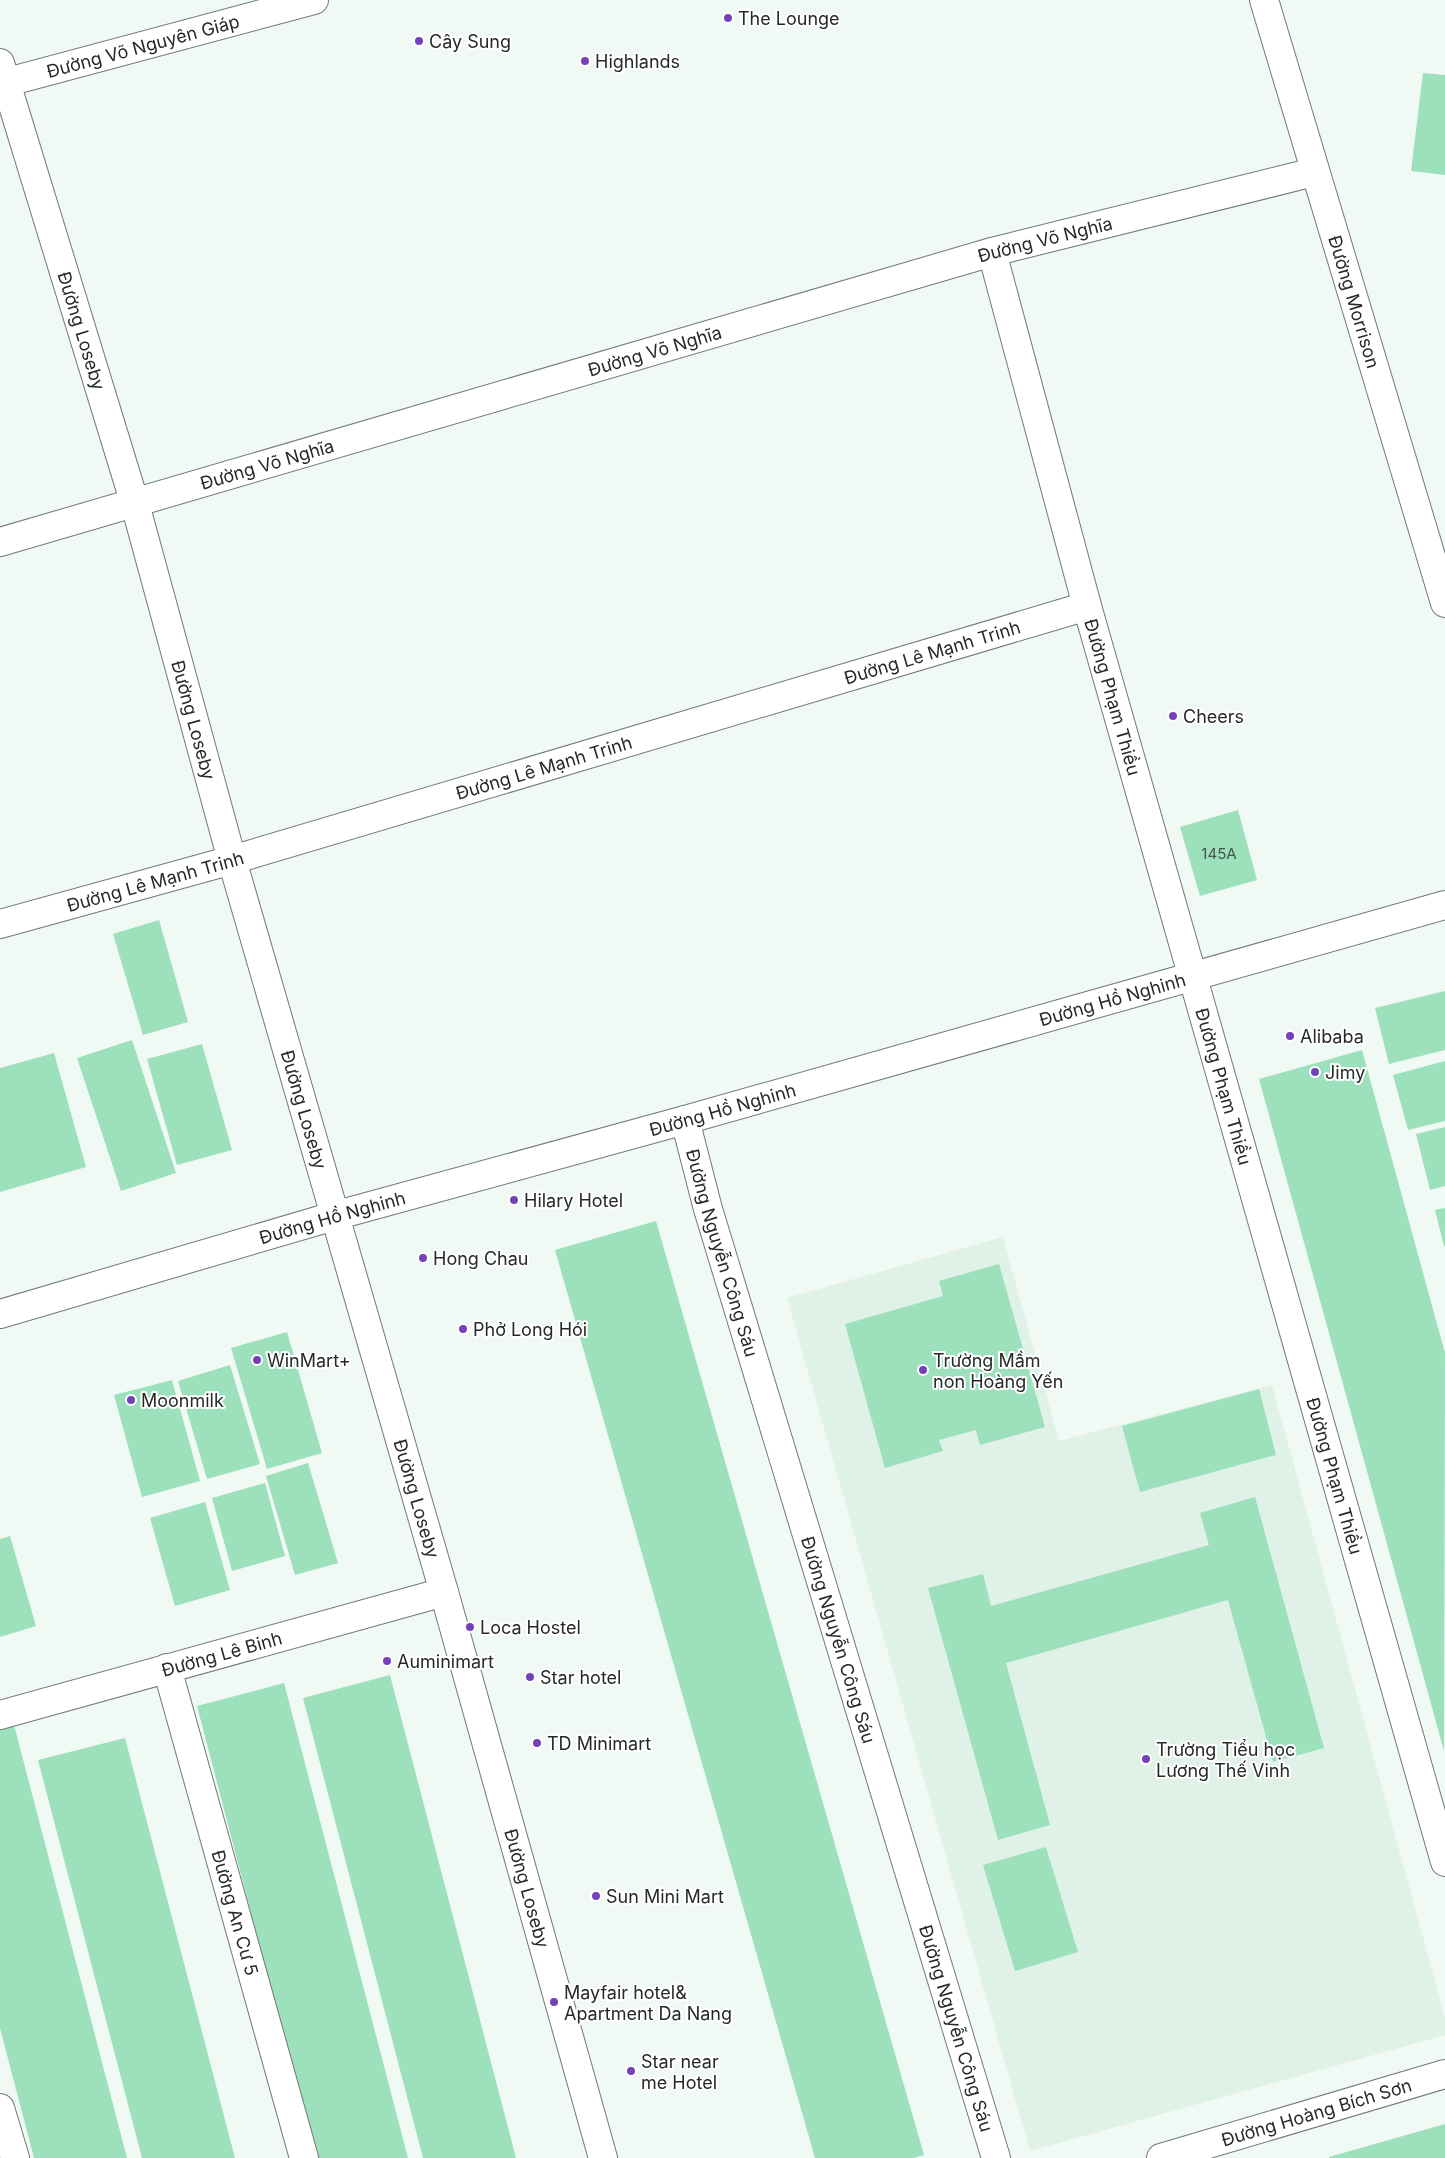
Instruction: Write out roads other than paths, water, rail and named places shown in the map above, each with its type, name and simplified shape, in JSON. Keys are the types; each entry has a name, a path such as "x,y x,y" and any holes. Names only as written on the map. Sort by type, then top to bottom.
{"street":[{"name":"Đường Võ Nguyên Giáp","path":"2,76 314,0"},
{"name":"Đường Morrison","path":"1264,0 1445,604"},
{"name":"Đường Loseby","path":"2,76 135,504 232,860 444,1592 603,2158"},
{"name":"Đường Võ Nghĩa","path":"0,542 992,252 1314,172"},
{"name":"Đường Phạm Thiều","path":"992,252 1087,606 1445,1862"},
{"name":"Đường Lê Mạnh Trinh","path":"0,924 232,860 1087,606"},
{"name":"Đường Hồ Nghinh","path":"0,1314 334,1216 685,1120 1445,905"},
{"name":"Đường Nguyễn Công Sáu","path":"685,1120 708,1209 996,2158"},
{"name":"Đường Lê Binh","path":"0,1715 444,1592"},
{"name":"Đường An Cư 5","path":"166,1668 304,2158"},
{"name":"Đường Hoàng Bích Sơn","path":"1161,2158 1445,2074"},
{"path":"0,2108 15,2158"}],"place":[{"name":"The Lounge","path":"728,18"},
{"name":"Cây Sung","path":"419,41"},
{"name":"Highlands","path":"585,61"},
{"name":"Cheers","path":"1173,716"},
{"name":"Alibaba","path":"1290,1036"},
{"name":"Jimy","path":"1315,1072"},
{"name":"Hilary Hotel","path":"514,1200"},
{"name":"Hong Chau","path":"423,1258"},
{"name":"Phở Long Hói","path":"463,1329"},
{"name":"WinMart+","path":"257,1360"},
{"name":"Trường Mầm non Hoàng Yến","path":"923,1370"},
{"name":"Moonmilk","path":"131,1400"},
{"name":"Loca Hostel","path":"470,1627"},
{"name":"Auminimart","path":"387,1661"},
{"name":"Star hotel","path":"530,1677"},
{"name":"TD Minimart","path":"537,1743"},
{"name":"Trường Tiểu học Lương Thế Vinh","path":"1146,1759"},
{"name":"Sun Mini Mart","path":"596,1896"},
{"name":"Mayfair hotel& Apartment Da Nang","path":"554,2002"},
{"name":"Star near me Hotel","path":"631,2071"}]}
